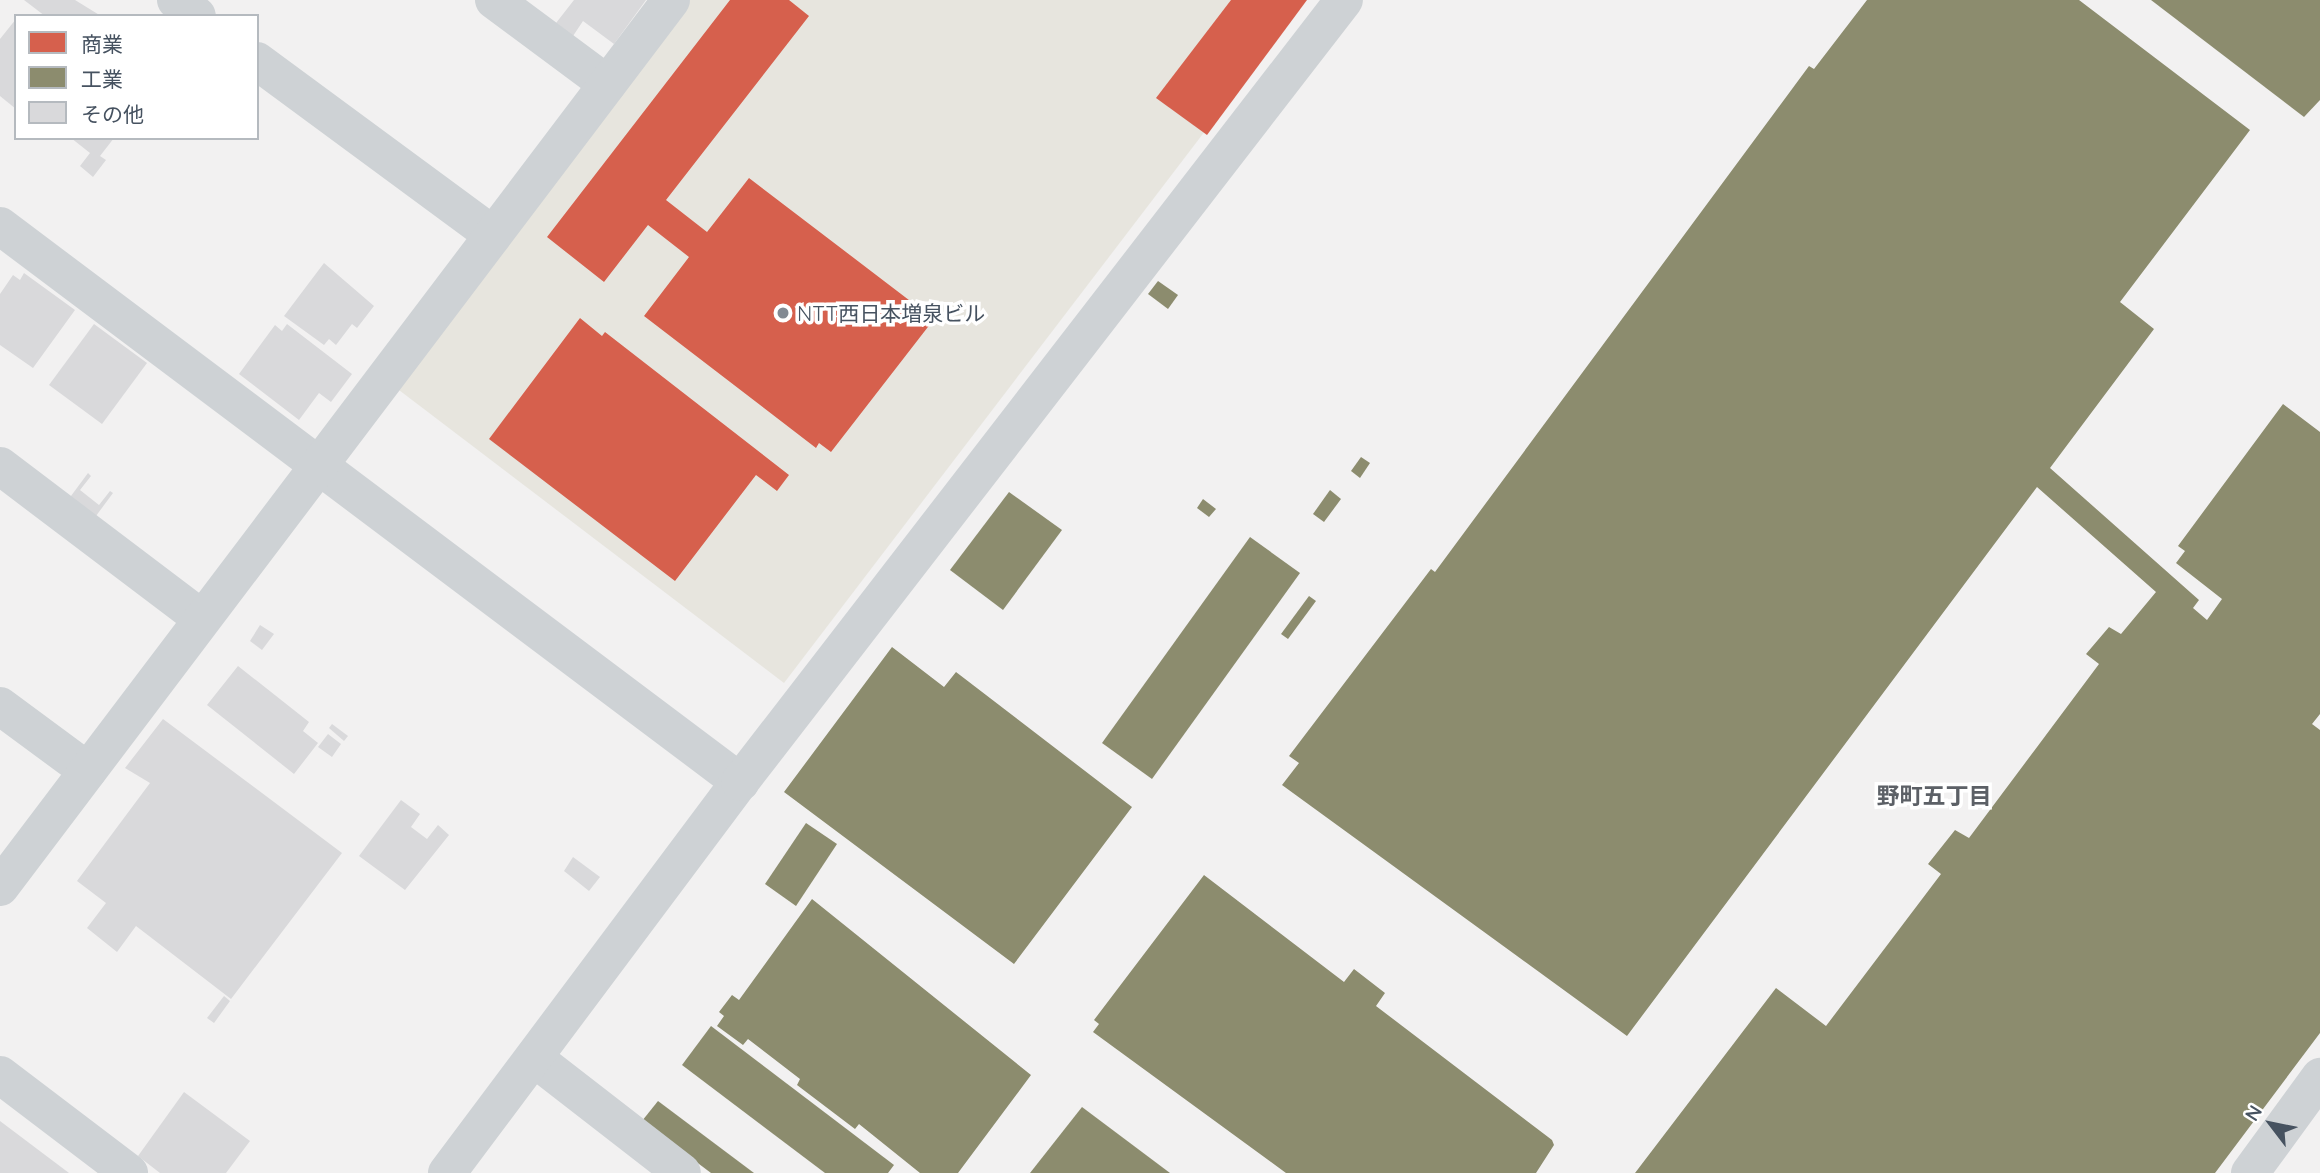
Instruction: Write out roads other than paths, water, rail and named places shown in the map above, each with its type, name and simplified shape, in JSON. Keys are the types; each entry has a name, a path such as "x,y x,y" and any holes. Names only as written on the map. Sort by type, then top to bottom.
{"street":[{"path":"176,0 194,14"},
{"path":"494,0 607,84"},
{"path":"0,887 671,0"},
{"path":"447,1173 740,782 1345,0"},
{"path":"259,62 493,235"},
{"path":"0,226 740,782"},
{"path":"0,467 202,619"},
{"path":"0,706 88,771"},
{"path":"534,1058 682,1173"},
{"path":"0,1075 129,1173"},
{"path":"2250,1173 2320,1077"}],"place":[{"name":"NTT西日本増泉ビル","path":"783,313"}],"district":[{"name":"野町五丁目","path":"1934,796"}]}
